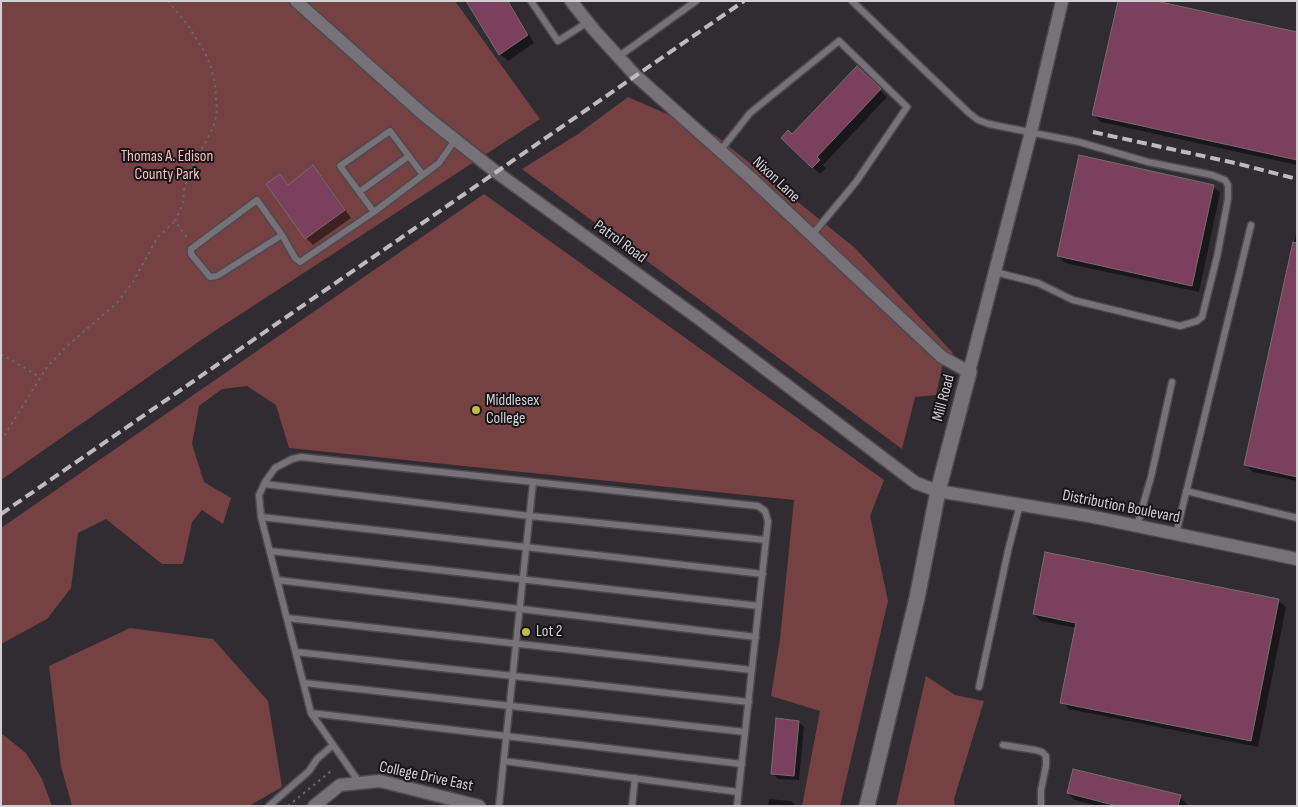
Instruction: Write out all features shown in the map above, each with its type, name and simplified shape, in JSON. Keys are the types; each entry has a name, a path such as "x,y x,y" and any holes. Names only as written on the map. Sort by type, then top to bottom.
{"street":[{"name":"Patrol Road","path":"296,1 424,116 496,172 698,318 916,483 938,491"},
{"name":"Nixon Lane","path":"571,1 636,75 812,235 942,357 969,372"},
{"name":"Mill Road","path":"867,806 917,598 938,491 1031,132 1062,1"},
{"name":"Distribution Boulevard","path":"938,491 1089,516 1297,559"},
{"name":"College Drive East","path":"314,806 340,785 380,781 479,806"}],"lane":[{"path":"531,1 558,41 588,22"},
{"path":"618,56 696,1"},
{"path":"852,1 969,114 989,124 1079,142 1136,159 1212,175 1225,180 1229,192 1228,199 1202,317 1197,321 1180,326 1073,300 1038,283 995,272"},
{"path":"720,151 750,113 839,41 907,107 856,182 812,235"},
{"path":"374,212 340,166 390,131 423,175"},
{"path":"282,235 217,276 210,277 191,254 191,249 194,246 257,200 282,235 295,258 300,262 374,212 439,163 455,140"},
{"path":"359,192 409,156"},
{"path":"1176,534 1251,225"},
{"path":"1137,526 1148,490 1172,382"},
{"path":"359,782 311,713 261,517 259,495 264,484 275,468 292,459 301,457 758,506 765,511 768,521 737,806"},
{"path":"499,806 533,482"},
{"path":"264,484 530,516 766,540"},
{"path":"1186,491 1297,518"},
{"path":"980,687 1008,551 1020,504"},
{"path":"261,517 762,574"},
{"path":"270,551 759,606"},
{"path":"277,580 756,637"},
{"path":"287,618 752,670"},
{"path":"296,652 749,702"},
{"path":"304,683 746,732"},
{"path":"311,713 742,764"},
{"path":"268,806 309,771 317,760 333,745"},
{"path":"1004,745 1035,750 1042,752 1046,756 1041,790 1041,806"},
{"path":"504,761 738,792"},
{"path":"632,806 635,778"}],"path":[{"path":"1,441 40,377 56,356 117,303 134,282 150,249 175,221 183,204 186,179 210,134 217,110 215,83 210,64 189,27 168,1"},
{"path":"175,221 194,246"},
{"path":"1,354 40,377"},
{"path":"288,806 331,771"}],"green space":[{"name":"Thomas A. Edison County Park","path":"1,1 455,1 540,119 207,336 1,480"},
{"path":"628,97 715,135 855,248 953,353 943,363 936,395 915,397 902,449 522,169 578,134"},
{"path":"484,194 884,480 870,516 888,601 840,806 802,806 820,711 771,696 780,639 794,500 289,448 276,405 247,386 222,389 199,406 192,444 204,482 231,498 223,524 202,510 192,522 183,564 162,564 106,519 78,533 71,588 47,619 1,644 1,528"},
{"path":"130,628 213,639 268,701 282,787 249,806 72,806 61,766 49,666"},
{"path":"926,676 955,695 984,701 954,799 955,806 896,806"},
{"path":"1,733 26,753 42,779 52,806 1,806"}],"building":[{"path":"466,1 508,1 528,35 499,55"},
{"path":"1118,1 1156,1 1297,32 1297,160 1092,115"},
{"path":"857,66 881,89 817,157 820,160 812,168 781,138 788,130 792,134"},
{"path":"1079,155 1214,185 1192,286 1057,256"},
{"path":"313,165 345,210 305,239 266,184 280,174 288,185"},
{"path":"1293,242 1297,243 1297,477 1244,465"},
{"path":"1045,552 1279,599 1251,741 1060,703 1076,623 1033,614"},
{"path":"776,718 799,721 794,776 771,774"},
{"path":"1073,769 1181,795 1178,806 1117,806 1067,793"}],"railway":[{"path":"1,514 744,1"},
{"path":"1093,132 1235,163 1297,179"}],"place":[{"name":"Middlesex College","path":"476,410"},
{"name":"Lot 2","path":"526,632"}]}
